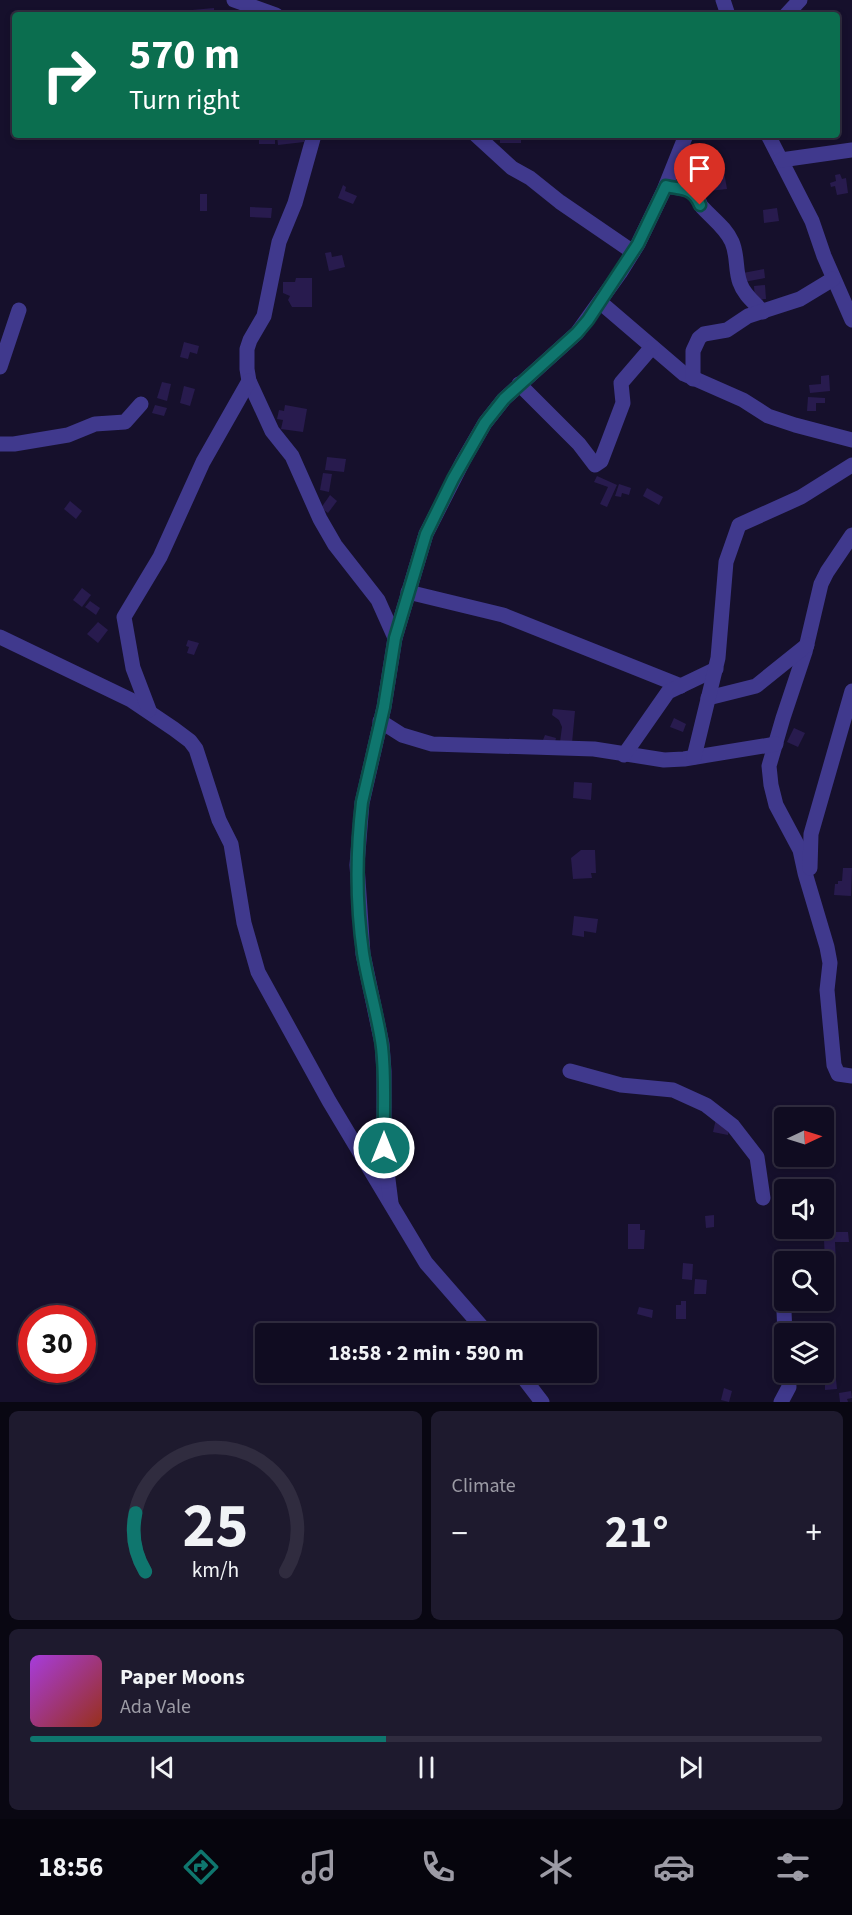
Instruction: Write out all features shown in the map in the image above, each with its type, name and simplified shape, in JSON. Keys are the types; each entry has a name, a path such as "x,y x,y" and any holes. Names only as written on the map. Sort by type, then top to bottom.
{"street":[{"path":"234,0 273,10"},
{"path":"789,12 800,0"},
{"path":"313,138 295,203 279,242 264,315 247,349 249,381 272,431 292,456 320,519 335,545 378,600 395,638"},
{"path":"479,138 512,168 530,178 633,252"},
{"path":"391,1203 384,1148 382,1044 363,954 357,865 362,802 395,638 426,534 485,423 519,384 577,333 600,302 633,252 666,186 685,138"},
{"path":"770,138 812,221 833,279 852,320"},
{"path":"781,160 852,150"},
{"path":"666,186 691,191 696,195 700,205 725,230 737,257 740,283 746,294 763,312"},
{"path":"693,379 693,351 699,338 704,334 727,330 738,321 800,299 833,279"},
{"path":"600,302 684,374 693,379 743,400 774,418 852,440"},
{"path":"0,367 19,310"},
{"path":"519,384 579,444 595,465 601,461 623,403 621,383 652,347"},
{"path":"149,711 133,668 124,617 160,558 203,462 249,381"},
{"path":"0,444 14,444 68,435 95,424 125,422 141,404"},
{"path":"694,757 718,658 726,562 740,525 801,497 852,465"},
{"path":"852,535 821,584 807,645 769,766 776,805 800,850 830,963 827,990 834,1065 838,1074 852,1076"},
{"path":"408,592 503,615 681,686"},
{"path":"0,637 107,687 149,711 190,741 196,749 215,810 231,844 244,923 258,972 323,1092 426,1263 478,1323"},
{"path":"708,698 756,686 807,645"},
{"path":"624,755 668,692 716,669"},
{"path":"810,891 811,834 852,691"},
{"path":"380,721 402,735 432,744 594,749 664,760 776,744"},
{"path":"570,1071 621,1085 673,1090 706,1105 733,1126 757,1157 763,1198"},
{"path":"527,1383 542,1402"},
{"path":"781,1402 789,1383"}],"building":[{"path":"214,8 214,12 192,12 192,10"},
{"path":"259,138 275,138 275,144 259,144"},
{"path":"277,138 304,138 304,142 278,145"},
{"path":"500,138 521,138 521,143 500,143"},
{"path":"724,172 727,189 709,191 706,174"},
{"path":"840,174 842,179 846,178 848,193 837,195 835,186 831,187 830,183 836,181 835,175"},
{"path":"343,185 346,187 345,191 357,196 353,204 338,198"},
{"path":"200,194 207,194 207,211 200,211"},
{"path":"250,207 272,208 271,218 250,217"},
{"path":"777,208 779,221 764,223 763,210"},
{"path":"331,252 332,257 342,255 345,267 329,271 325,253"},
{"path":"764,269 765,278 744,282 743,273"},
{"path":"296,278 312,278 312,307 292,307 288,300 290,296 283,293 283,282 295,282"},
{"path":"765,285 766,299 755,300 754,286"},
{"path":"184,342 199,346 197,354 190,352 188,359 180,357"},
{"path":"829,375 830,391 810,393 809,385 821,384 821,376"},
{"path":"162,382 171,384 167,401 157,398"},
{"path":"184,386 195,389 190,406 180,403"},
{"path":"808,397 825,398 825,403 816,403 816,411 807,411"},
{"path":"155,405 167,408 164,416 152,413"},
{"path":"285,405 307,409 303,432 281,429 283,420 277,419 279,410 284,411"},
{"path":"327,457 346,459 344,472 325,470"},
{"path":"323,473 332,474 329,492 320,490"},
{"path":"597,476 617,485 607,507 600,504 608,487 594,482"},
{"path":"619,484 631,488 629,495 622,493 621,497 615,496"},
{"path":"647,488 663,497 659,505 643,496"},
{"path":"330,495 337,501 328,513 321,508"},
{"path":"70,501 82,511 76,519 64,509"},
{"path":"82,588 91,595 82,607 73,600"},
{"path":"90,601 100,608 96,615 85,607"},
{"path":"98,622 108,630 98,643 87,634"},
{"path":"188,640 199,643 194,655 187,653"},
{"path":"553,709 575,711 571,754 543,740 545,735 556,738 555,742 560,742 562,727 559,720 552,715"},
{"path":"674,718 686,724 683,732 670,727"},
{"path":"794,728 805,733 798,747 787,742"},
{"path":"574,782 592,783 591,800 573,798"},
{"path":"581,850 595,850 596,873 591,873 592,878 573,879 571,858"},
{"path":"843,868 852,868 851,896 834,895 835,884 842,881"},
{"path":"574,916 598,919 596,933 584,931 584,937 572,935"},
{"path":"716,1119 729,1126 728,1135 713,1132"},
{"path":"714,1215 714,1227 706,1228 705,1216"},
{"path":"628,1224 640,1224 640,1230 645,1230 644,1249 628,1249"},
{"path":"834,1232 848,1232 849,1242 835,1242 836,1264 834,1264 834,1251 824,1251 824,1239 835,1239"},
{"path":"683,1263 693,1264 692,1280 682,1279"},
{"path":"695,1279 707,1280 706,1294 694,1294"},
{"path":"681,1301 686,1301 686,1319 676,1319 676,1305 681,1305"},
{"path":"639,1307 653,1310 652,1318 637,1314"},
{"path":"835,1370 837,1389 825,1390 825,1383 834,1383"},
{"path":"724,1388 732,1391 729,1402 721,1400"},
{"path":"851,1391 852,1398 847,1399 848,1402 840,1402 839,1393"}],"route":[{"path":"384,1148 386,1088 382,1044 363,954 361,933 357,865 360,821 362,802 384,707 395,638 426,534 485,423 504,399 577,333 588,320 638,244 666,186 691,191 696,195 700,205"}]}
